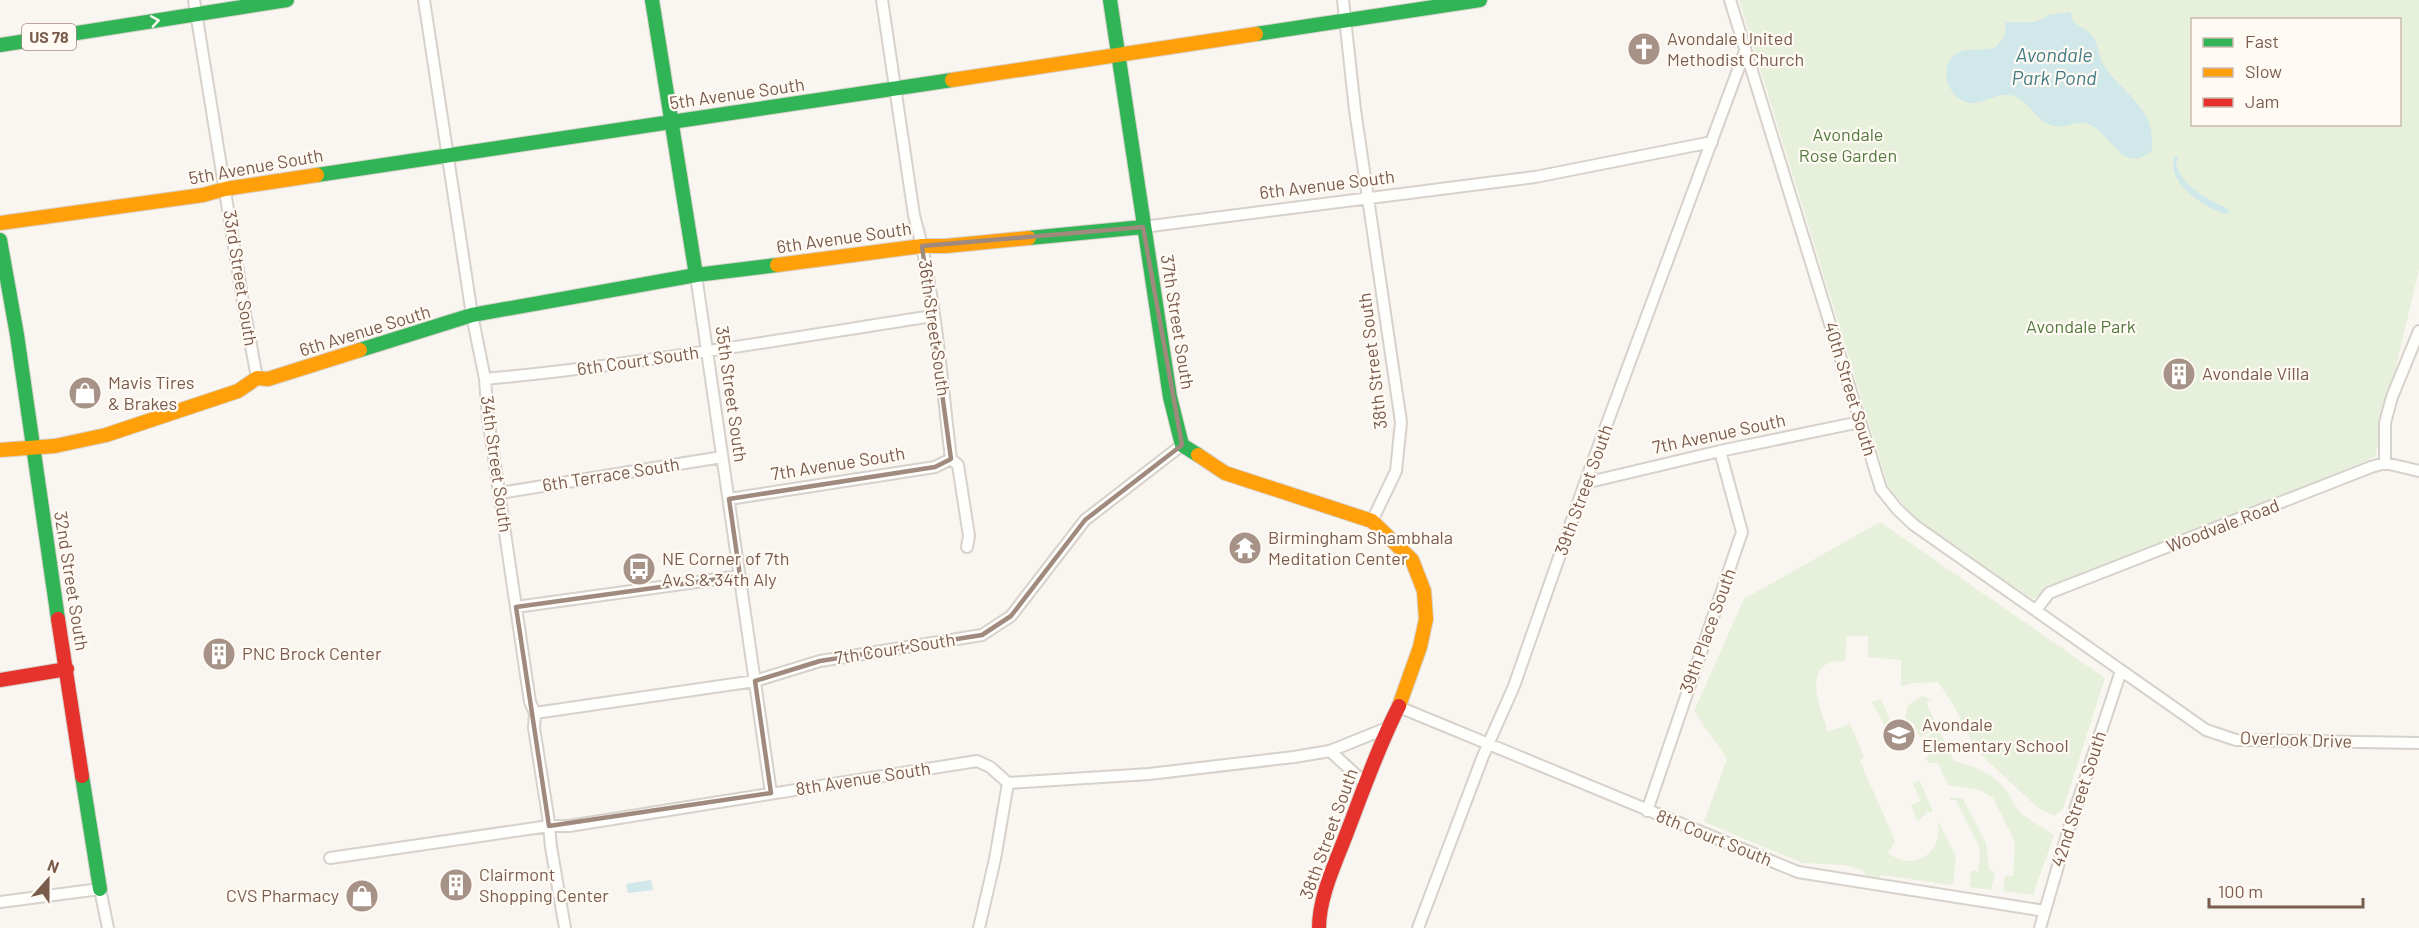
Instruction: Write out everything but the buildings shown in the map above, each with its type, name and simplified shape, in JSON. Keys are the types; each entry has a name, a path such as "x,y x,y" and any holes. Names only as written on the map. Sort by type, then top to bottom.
{"street":[{"name":"33rd Street South","path":"194,0 257,378"},
{"name":"US 78","path":"0,45 287,0"},
{"name":"34th Street South","path":"424,0 472,315 485,379 488,418 530,702 535,713 534,728 549,826 550,847 565,928"},
{"name":"35th Street South","path":"652,0 696,275 771,793"},
{"name":"36th Street South","path":"882,0 914,215 922,246 933,316 951,459 958,465 969,536 968,547"},
{"name":"37th Street South","path":"1110,0 1170,397 1182,445"},
{"name":"38th Street South","path":"1319,928 1319,912 1387,728 1399,707 1420,646 1426,619 1424,591 1412,560 1372,521 1396,471 1401,422 1370,198 1355,110 1343,0"},
{"name":"5th Avenue South","path":"0,223 203,195 225,189 448,154 1480,0"},
{"name":"40th Street South","path":"1730,0 1881,489 1914,525 2121,671"},
{"name":"39th Street South","path":"1418,928 1537,624 1585,483 1746,51"},
{"name":"6th Avenue South","path":"0,450 55,446 106,435 238,391 257,378 268,379 472,315 696,275 922,246 946,246 1143,227 1535,177 1712,142"},
{"name":"32nd Street South","path":"0,240 17,335 66,669 108,928"},
{"name":"6th Court South","path":"485,379 561,372 707,352 933,316"},
{"path":"2419,332 2392,397 2385,423 2385,463 2419,471"},
{"name":"7th Avenue South","path":"1585,483 1720,451 1860,422"},
{"path":"1182,445 1225,473 1372,521"},
{"name":"7th Court South","path":"535,713 755,681 820,661 982,635 1011,616 1085,520 1182,445"},
{"name":"39th Place South","path":"1647,810 1742,532 1720,451"},
{"name":"6th Terrace South","path":"500,493 722,457"},
{"name":"7th Avenue South","path":"729,499 935,467 951,459"},
{"name":"Woodvale Road","path":"2036,610 2049,593 2385,463"},
{"path":"516,607 740,576"},
{"path":"0,680 66,669"},
{"name":"Overlook Drive","path":"2121,671 2206,730 2236,740 2419,743"},
{"name":"42nd Street South","path":"2040,928 2121,671"},
{"name":"8th Court South","path":"1399,707 1808,875 2045,910"},
{"path":"979,928 995,859 1008,783 1149,774 1330,751 1387,728"},
{"path":"1330,751 1366,784"},
{"name":"8th Avenue South","path":"330,858 549,826 569,826 977,762 990,767 1008,783"},
{"path":"0,902 100,889"}],"highlighted area":[{"path":"1143,227 1182,445 1085,520 1011,616 982,635 820,661 755,681 771,793 549,826 516,607 740,576 729,499 935,467 951,459 922,246"}],"green space":[{"name":"Avondale Park","path":"1739,0 2419,0 2419,269 2375,457 2032,599 1915,518 1889,488"},
{"name":"Avondale Elementary School","path":"1880,522 2105,678 2063,809 2054,816 2038,808 1976,750 1953,704 1938,682 1901,686 1901,660 1868,657 1868,636 1847,636 1845,661 1831,662 1822,668 1817,676 1816,686 1828,732 1850,724 1864,756 1860,761 1895,841 1888,853 1898,859 1908,861 1925,856 1936,842 1938,821 1956,856 1951,885 1881,875 1878,881 1869,878 1862,870 1845,865 1802,863 1704,822 1727,759 1694,711 1744,599"},
{"path":"1922,696 1933,700 1926,702 1938,728 1920,737 1913,722 1908,724 1905,716 1908,705"},
{"path":"1881,699 1895,731 1889,735 1872,702"},
{"path":"1939,730 1954,761 1974,767 1994,778 2006,790 2019,811 2054,835 2033,895 2003,891 2005,876 2013,876 2015,842 1993,798 1980,790 1948,785 1938,763 1929,763 1925,759 1929,756 1922,740"},
{"path":"1919,780 1933,811 1930,813 1928,811 1918,822 1911,805 1921,801 1913,784"},
{"path":"1950,797 1963,799 1986,843 1989,869 1995,873 1991,890 1970,887 1971,871 1978,872 1980,856 1978,844 1956,800 1949,800"}],"water":[{"name":"Avondale Park Pond","path":"2071,12 2076,24 2094,38 2106,69 2145,114 2152,136 2152,150 2141,157 2132,159 2124,155 2094,126 2085,123 2058,127 2048,124 2014,96 2002,95 1982,102 1970,103 1957,97 1949,86 1946,69 1952,57 1963,50 1996,47 2004,37 2006,22 2035,22 2049,15"},
{"path":"2178,156 2176,165 2179,173 2190,186 2230,212 2226,214 2207,206 2181,185 2173,167 2174,157"},
{"path":"651,880 653,890 628,893 626,884"}],"traffic: fast":[{"path":"0,45 287,0"},
{"path":"652,0 696,275"},
{"path":"1110,0 1170,397 1182,445 1198,455"},
{"path":"1256,34 1480,0"},
{"path":"317,175 952,80"},
{"path":"1029,238 1143,227"},
{"path":"0,240 17,335 58,619"},
{"path":"360,350 472,315 696,275 777,265"},
{"path":"82,776 100,889"}],"traffic: slow":[{"path":"952,80 1256,34"},
{"path":"0,223 203,195 225,189 317,175"},
{"path":"777,265 922,246 1029,238"},
{"path":"0,450 55,446 106,435 238,391 257,378 268,379 360,350"},
{"path":"1198,455 1225,473 1372,521 1412,560 1424,591 1426,619 1420,647 1399,706"}],"traffic: jam":[{"path":"58,619 82,776"},
{"path":"0,680 67,669"},
{"path":"1319,928 1328,881 1377,753 1399,706"}],"place":[{"name":"Avondale United Methodist Church","path":"1644,49"},
{"name":"Avondale Villa","path":"2179,374"},
{"name":"Mavis Tires & Brakes","path":"85,393"},
{"name":"Birmingham Shambhala Meditation Center","path":"1245,548"},
{"name":"NE Corner of 7th Av S & 34th Aly","path":"639,569"},
{"name":"PNC Brock Center","path":"219,654"},
{"name":"Avondale Elementary School","path":"1899,735"},
{"name":"Clairmont Shopping Center","path":"456,885"},
{"name":"CVS Pharmacy","path":"362,896"}],"park label":[{"name":"Avondale Rose Garden","path":"1848,145"}]}
